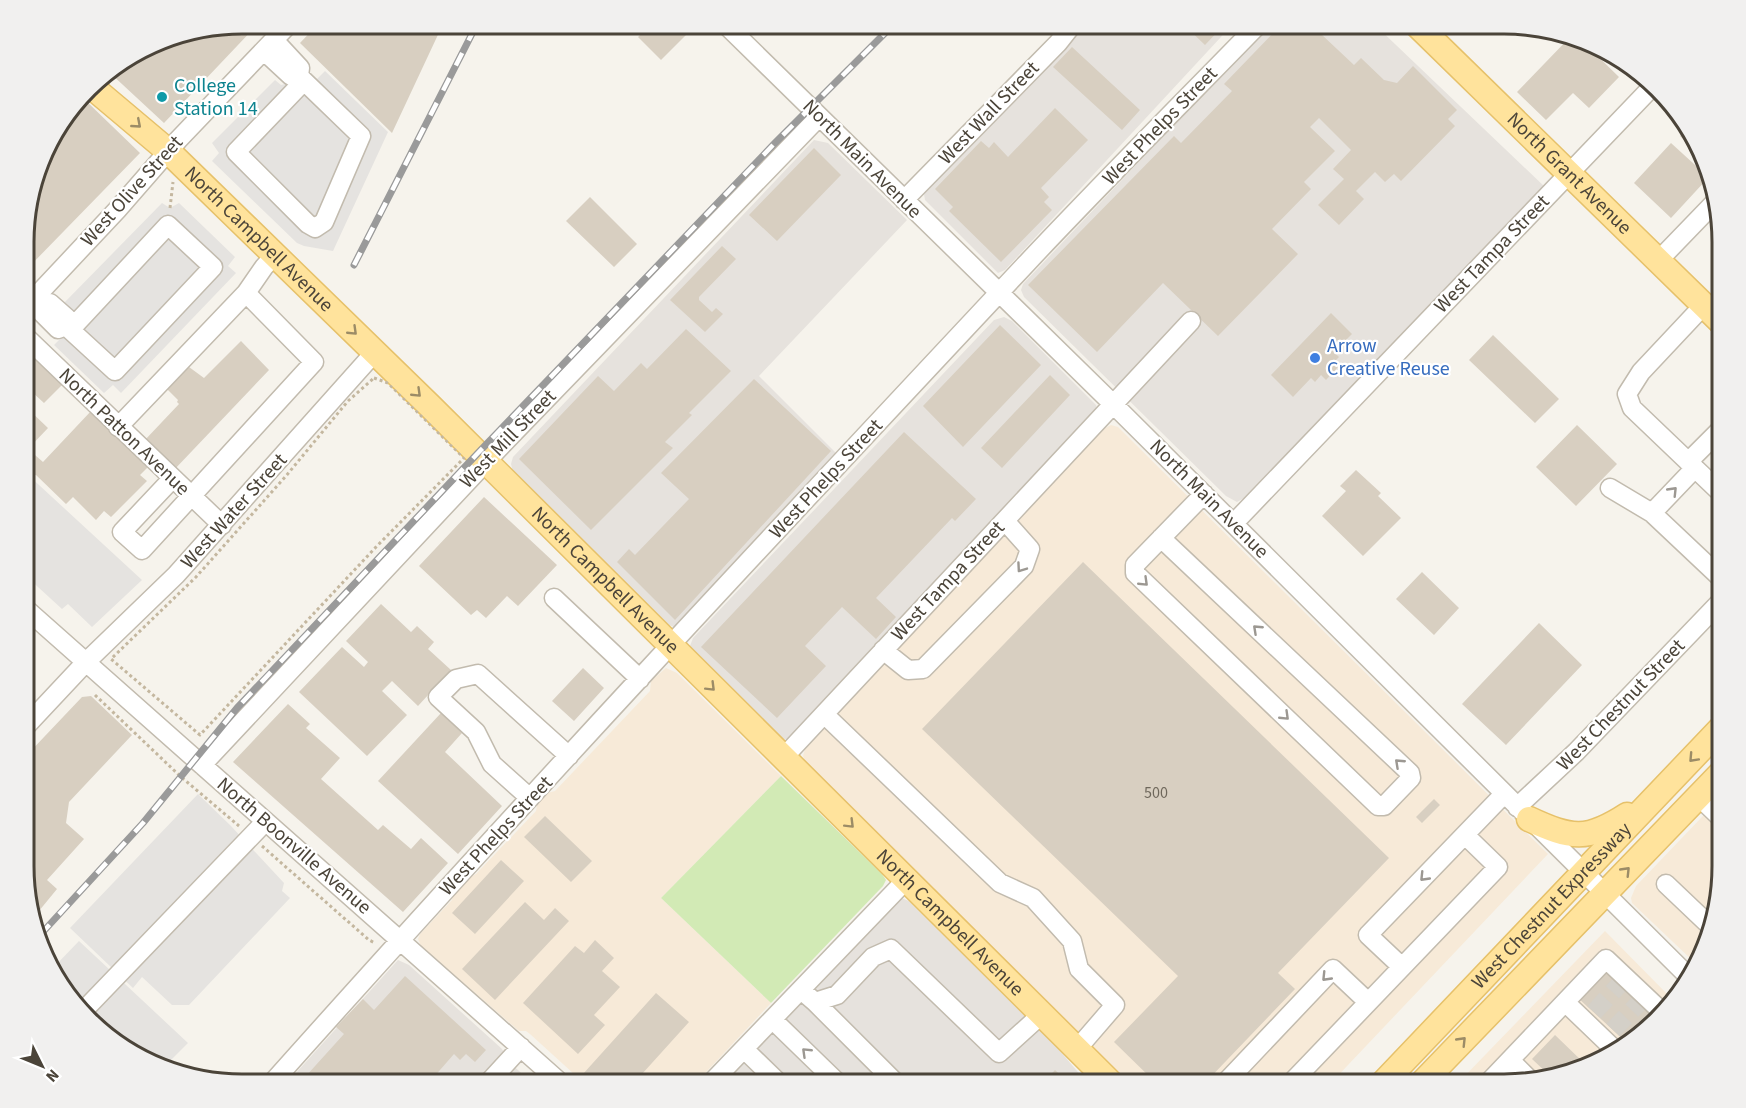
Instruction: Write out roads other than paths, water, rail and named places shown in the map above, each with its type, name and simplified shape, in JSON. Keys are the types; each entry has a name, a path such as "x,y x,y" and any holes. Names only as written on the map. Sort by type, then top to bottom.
{"main road":[{"name":"North Grant Avenue","path":"1426,34 1711,313"},
{"name":"North Campbell Avenue","path":"98,93 168,152 375,352 1101,1073"},
{"name":"West Chestnut Expressway","path":"1392,1073 1711,739"},
{"name":"West Chestnut Expressway","path":"1432,1073 1711,783"},
{"path":"1523,813 1556,831 1581,835 1591,834 1613,824 1664,790"}],"street":[{"name":"West Olive Street","path":"34,301 168,152 280,34"},
{"name":"North Main Avenue","path":"735,34 1114,405 1682,971"},
{"name":"West Wall Street","path":"904,200 1065,34"},
{"name":"West Phelps Street","path":"280,1074 670,646 999,294 1249,34"},
{"path":"269,46 291,76 302,78 361,136 324,222 315,228 308,224 236,152 302,78"},
{"name":"West Tampa Street","path":"1234,524 1647,92"},
{"name":"West Mill Street","path":"202,765 486,462 819,117"},
{"path":"1657,262 1709,208"},
{"path":"34,301 58,329 68,328 168,225 213,267 115,371 68,328"},
{"path":"118,427 246,292 275,255"},
{"path":"172,479 122,532 142,550 314,362 246,292"},
{"path":"1703,306 1641,372 1627,394 1632,408 1711,484"},
{"name":"West Tampa Street","path":"783,758 1191,321"},
{"name":"North Patton Avenue","path":"34,345 222,525"},
{"name":"West Water Street","path":"34,717 86,662 176,575 375,352"},
{"path":"1652,513 1711,441"},
{"path":"1610,488 1652,513 1711,569"},
{"path":"1161,538 1410,773 1411,778 1384,806 1378,806 1135,573 1135,565 1161,538 1204,494"},
{"path":"883,650 908,670 923,669 1024,566 1030,549 1005,521"},
{"path":"554,598 640,679"},
{"name":"West Chestnut Street","path":"1523,813 1569,759 1711,611"},
{"name":"North Boonville Avenue","path":"34,616 551,1074"},
{"path":"530,798 492,764 476,732 438,697 456,679 478,674 569,756"},
{"path":"824,714 1000,884 1033,898 1072,940 1079,969 1115,1005 1077,1049"},
{"path":"1402,967 1368,935 1504,794"},
{"path":"1698,796 1711,808"},
{"path":"88,1005 265,822"},
{"path":"1300,1073 1498,867 1465,835"},
{"path":"720,1074 773,1020 808,996 906,880"},
{"path":"1666,884 1704,920"},
{"path":"808,996 837,994 873,957 891,949 999,1053 1042,1014"},
{"path":"1498,1073 1606,959 1623,981 1655,1008"},
{"path":"1234,1073 1334,969 1368,1002"},
{"path":"808,996 886,1073"},
{"path":"1565,1002 1589,1017 1611,1040"},
{"path":"773,1020 828,1074"},
{"path":"496,1074 521,1047"},
{"path":"744,1049 769,1074"},
{"path":"1510,1060 1522,1072"}],"tunnel":[{"path":"1594,1012 1620,984"},
{"path":"1613,1030 1640,1002"}],"railway":[{"path":"354,265 472,34"},
{"path":"45,929 143,823 237,708 774,144 884,34"}],"place":[{"name":"College Station 14","path":"162,97"},
{"name":"Arrow Creative Reuse","path":"1315,358"}]}
